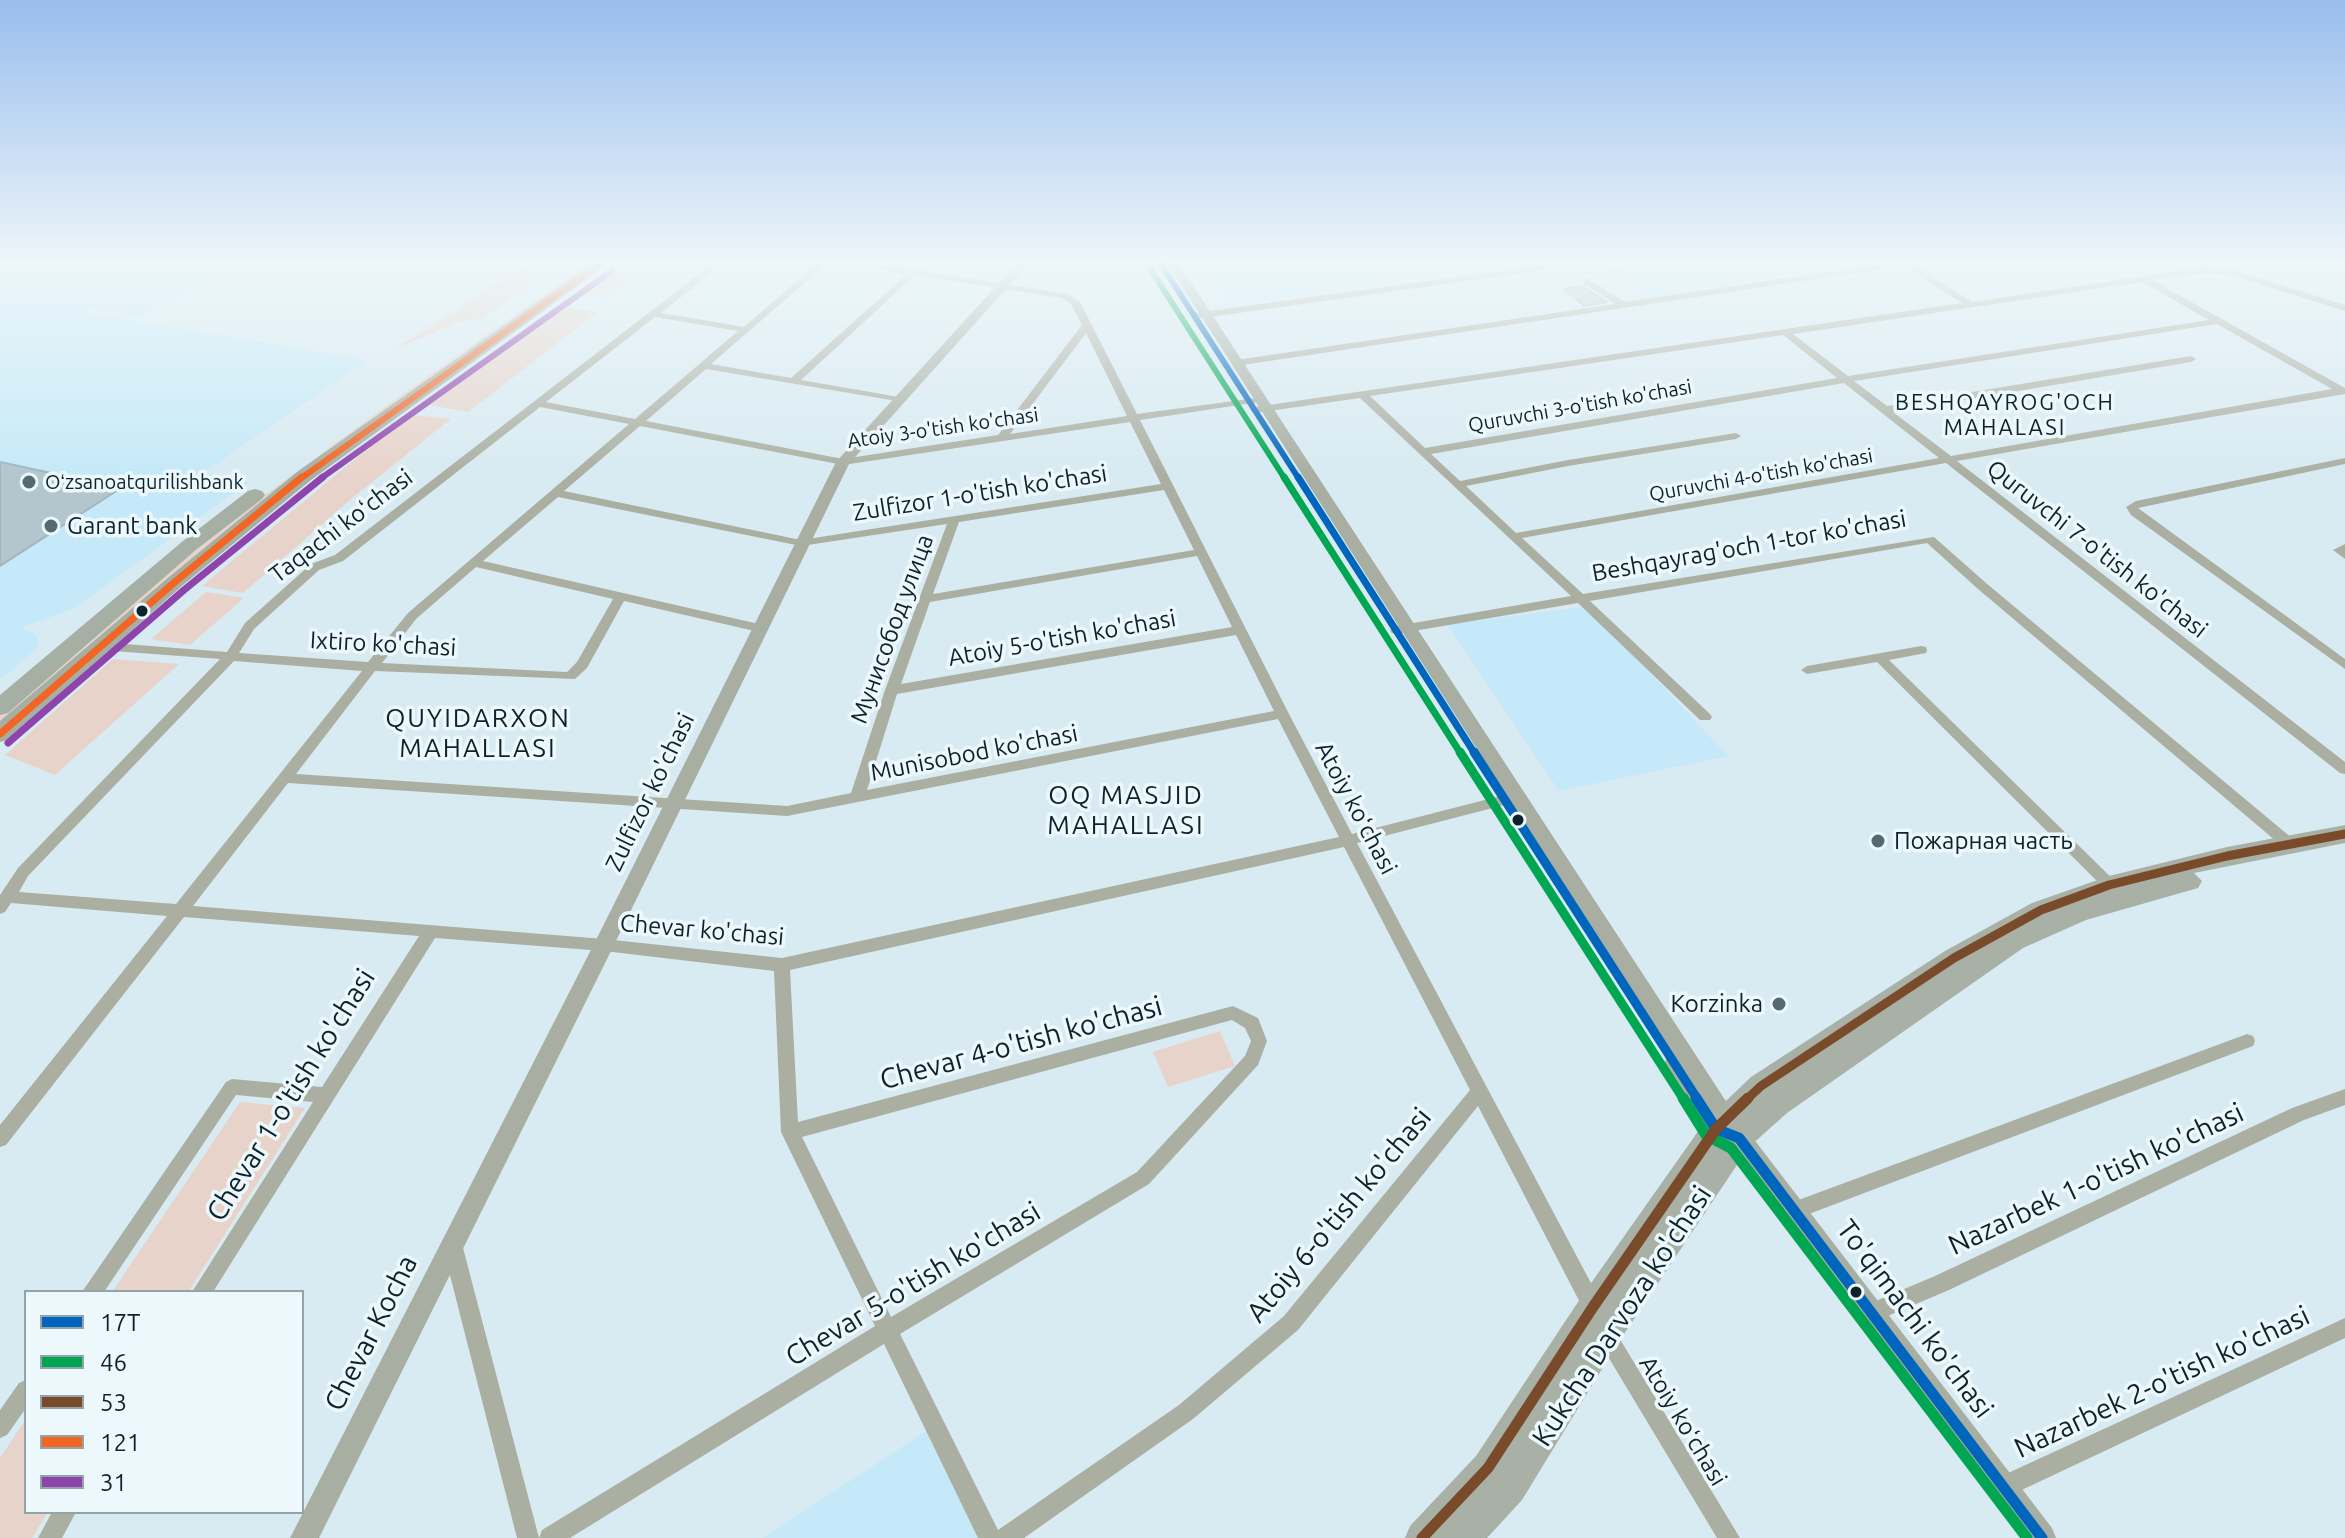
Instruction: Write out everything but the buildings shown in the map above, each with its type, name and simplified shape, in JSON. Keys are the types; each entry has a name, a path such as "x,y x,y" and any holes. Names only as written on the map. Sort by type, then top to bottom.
{"highway":[{"path":"0,707 220,521 483,333"},
{"path":"0,734 304,476 505,333"}],"main road":[{"name":"Zulfizor ko'chasi","path":"452,1242 604,945 843,462 961,333"},
{"name":"To'qimachi ko'chasi","path":"1211,333 1727,1129 2042,1538"},
{"name":"To'qimachi ko'chasi","path":"1213,333 1236,363 1257,404"},
{"name":"Kukcha Darvoza ko'chasi","path":"1422,1538 1488,1468 1599,1321 1727,1129 1777,1104 2014,941 2051,923 2116,892 2288,843 2345,834"},
{"name":"Kukcha Darvoza ko'chasi","path":"2116,892 2345,848"},
{"name":"Chevar Kocha","path":"304,1538 452,1242"},
{"name":"Kukcha Darvoza ko'chasi","path":"1464,1538 1510,1488 1599,1321"}],"street":[{"name":"Taqachi koʻchasi","path":"5,902 23,872 230,657 249,626 315,567 339,558 629,333"},
{"path":"0,1139 412,616 743,333"},
{"path":"793,382 847,333"},
{"path":"1002,437 1081,333"},
{"name":"Atoiy koʻchasi","path":"1091,333 1239,630 1478,1093 1599,1321 1729,1538"},
{"path":"1236,363 1442,333"},
{"name":"Quruvchi 7-o'tish ko'chasi","path":"1786,333 2345,769"},
{"name":"Atoiy 3-o'tish ko'chasi","path":"540,404 843,462 1132,418 1363,395 1786,333"},
{"name":"Quruvchi 3-o'tish ko'chasi","path":"1422,452 2146,333"},
{"path":"2240,333 2343,391"},
{"path":"1884,410 2191,359"},
{"path":"703,366 899,400"},
{"name":"Quruvchi 4-o'tish ko'chasi","path":"1516,536 2343,391"},
{"path":"1363,395 1457,485 1582,597 1705,717"},
{"path":"1457,485 1568,463 1736,436"},
{"path":"2345,461 2132,507 2135,513 2345,665"},
{"name":"Zulfizor 1-o'tish ko'chasi","path":"801,543 1166,486"},
{"path":"557,493 801,543"},
{"name":"Мунисобод улица","path":"857,798 892,690 954,521"},
{"name":"Beshqayrag'och 1-tor ko'chasi","path":"1402,628 1930,539 2288,843"},
{"path":"2345,547 2339,550 2345,555"},
{"path":"927,599 1200,552"},
{"path":"474,563 759,628"},
{"name":"Ixtiro ko'chasi","path":"100,646 372,667 570,676 577,673 620,597"},
{"name":"Atoiy 5-o'tish ko'chasi","path":"892,690 1239,630"},
{"path":"1807,670 1921,650"},
{"path":"1880,658 2116,892"},
{"name":"Munisobod ko'chasi","path":"283,778 777,812 1282,714"},
{"name":"Chevar ko'chasi","path":"5,902 180,910 431,930 782,965 1349,840 1510,798"},
{"name":"Chevar 1-o'tish ko'chasi","path":"203,1290 431,930"},
{"path":"782,965 790,1132 990,1538"},
{"name":"Chevar 4-o'tish ko'chasi","path":"790,1132 1233,1013 1246,1017 1257,1032"},
{"name":"Chevar 5-o'tish ko'chasi","path":"550,1538 1143,1178 1252,1060 1258,1050 1257,1032"},
{"path":"1793,1211 2247,1041"},
{"path":"93,1290 232,1087 238,1085 324,1095"},
{"name":"Atoiy 6-o'tish ko'chasi","path":"1005,1538 1186,1412 1291,1323 1478,1093"},
{"name":"Nazarbek 1-o'tish ko'chasi","path":"1871,1313 2298,1114 2345,1097"},
{"path":"452,1242 528,1538"},
{"name":"Nazarbek 2-o'tish ko'chasi","path":"2003,1487 2345,1328"},
{"path":"0,1428 24,1393"},
{"path":"49,1538 64,1514"}],"shaded area":[{"path":"0,333 206,333 367,360 203,473 249,482 73,609 22,627 37,636 38,648 0,680"},
{"path":"420,333 434,333 392,351"},
{"path":"489,333 495,333 0,722 0,714 238,515"},
{"path":"528,333 571,333 468,412 430,405"},
{"path":"414,415 451,419 357,494 243,593 202,586 366,450"},
{"path":"206,592 244,598 190,645 151,639"},
{"path":"1587,606 1728,756 1559,791 1447,625"},
{"path":"113,659 179,664 55,775 5,755"},
{"path":"1220,1031 1235,1066 1168,1087 1153,1052"},
{"path":"240,1102 305,1108 189,1290 113,1290"},
{"path":"24,1422 24,1514 47,1514 32,1538 0,1538 0,1458"},
{"path":"931,1428 987,1538 763,1538"}],"transit line":[{"name":"121","path":"0,734 176,581 304,476 504,333"},
{"name":"31","path":"8,743 184,590 311,486 526,333"},
{"name":"46","path":"1191,333 1706,1135 1731,1148 2027,1538"},
{"name":"17T","path":"1205,333 1716,1129 1739,1138 2042,1538"},
{"name":"53","path":"1422,1538 1488,1468 1593,1307 1716,1129 1761,1086 1954,958 2041,910 2109,885 2227,856 2345,834"}],"place":[{"name":"Oʻzsanoatqurilishbank","path":"29,482"},
{"name":"Garant bank","path":"51,526"},
{"name":"Пожарная часть","path":"1878,841"},
{"name":"Korzinka","path":"1779,1004"}],"district":[{"name":"BESHQAYROG'OCH MAHALASI","path":"2005,416"},
{"name":"QUYIDARXON MAHALLASI","path":"478,733"},
{"name":"OQ MASJID MAHALLASI","path":"1126,810"}]}
